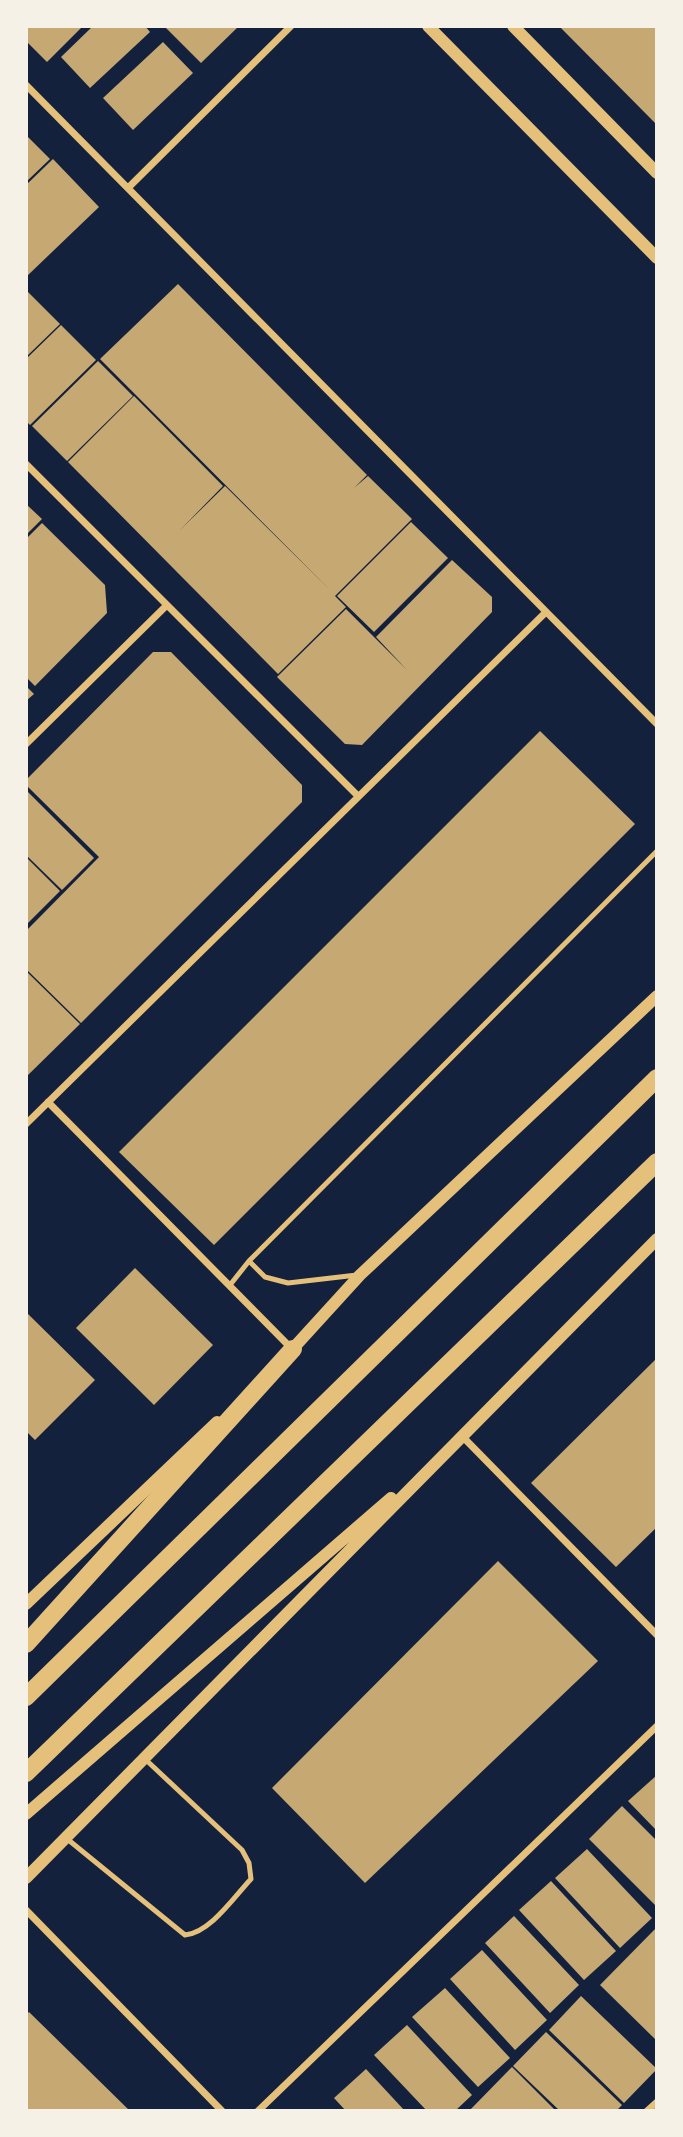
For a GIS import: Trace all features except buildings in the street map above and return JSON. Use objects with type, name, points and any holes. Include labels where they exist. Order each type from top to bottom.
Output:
[{"type":"main road","points":[[26,1697],[657,1078]]},
{"type":"main road","points":[[26,1773],[657,1162]]},
{"type":"main road","points":[[26,1644],[293,1349]]},
{"type":"street","points":[[128,188],[291,26]]},
{"type":"street","points":[[428,26],[657,258]]},
{"type":"street","points":[[513,26],[657,173]]},
{"type":"street","points":[[26,85],[657,724]]},
{"type":"street","points":[[26,464],[358,796]]},
{"type":"street","points":[[26,744],[167,605]]},
{"type":"street","points":[[26,1124],[546,612]]},
{"type":"street","points":[[26,1604],[293,1349],[360,1275],[657,996]]},
{"type":"street","points":[[48,1102],[293,1349]]},
{"type":"street","points":[[26,1878],[657,1239]]},
{"type":"street","points":[[462,1436],[657,1635]]},
{"type":"street","points":[[26,1814],[462,1436]]},
{"type":"street","points":[[258,2111],[657,1726]]},
{"type":"street","points":[[26,1910],[222,2111]]},
{"type":"street","points":[[648,2111],[657,2102]]},
{"type":"lane","points":[[230,1285],[249,1261],[657,851]]},
{"type":"lane","points":[[249,1261],[265,1277],[288,1283],[360,1275]]},
{"type":"lane","points":[[66,1838],[185,1935],[196,1934],[211,1921],[251,1879],[249,1863],[242,1850],[144,1758]]}]
